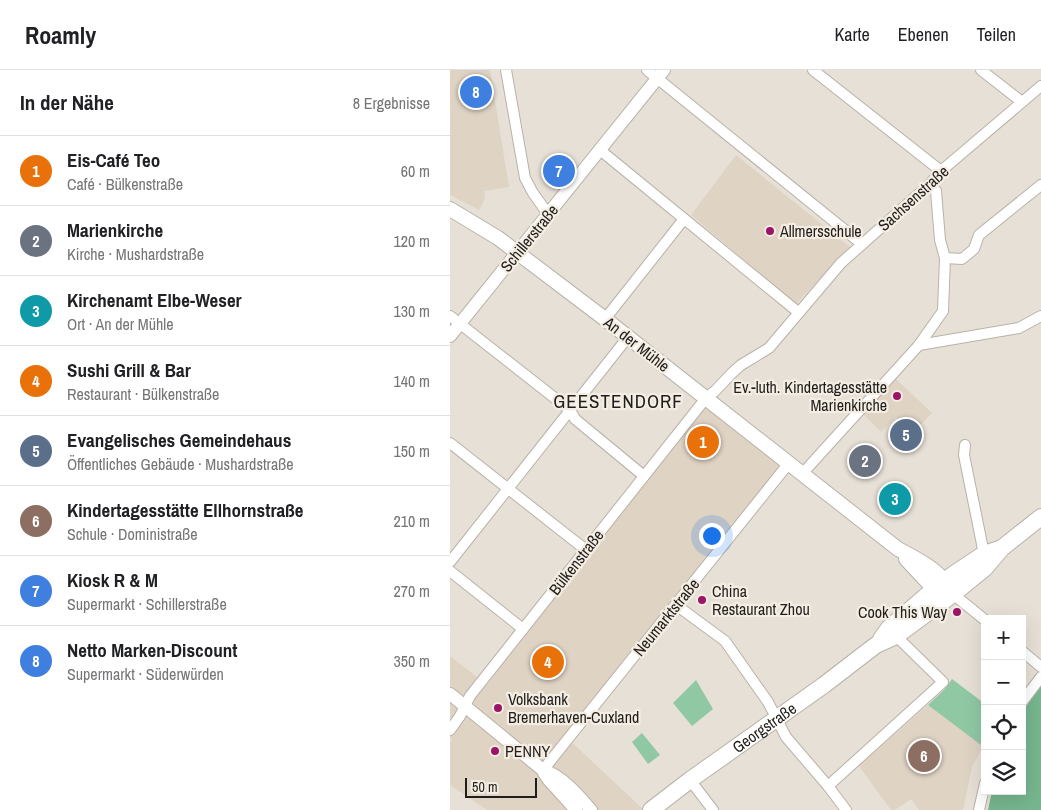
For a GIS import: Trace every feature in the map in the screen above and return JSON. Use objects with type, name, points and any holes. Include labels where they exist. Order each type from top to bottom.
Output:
[{"type":"main road","name":"An der Mühle","points":[[450,209],[498,238],[517,252],[898,549],[935,571],[944,588]]},
{"type":"main road","name":"An der Mühle","points":[[450,216],[517,252]]},
{"type":"main road","name":"Georgstraße","points":[[876,645],[896,636],[944,588],[985,568],[1002,548],[1041,516]]},
{"type":"main road","name":"Georgstraße","points":[[651,810],[824,685],[876,645],[890,628],[944,588],[984,554],[1002,548]]},
{"type":"street","points":[[506,70],[525,178],[548,214]]},
{"type":"street","points":[[647,70],[661,74],[862,244]]},
{"type":"street","points":[[813,70],[941,171]]},
{"type":"street","points":[[981,70],[1022,102]]},
{"type":"street","name":"Schillerstraße","points":[[450,336],[455,320],[517,252],[661,74]]},
{"type":"street","name":"Sachsenstraße","points":[[706,398],[715,392],[741,365],[768,348],[841,263],[930,184],[941,171],[1041,86]]},
{"type":"street","points":[[600,150],[798,312]]},
{"type":"street","points":[[802,474],[919,345],[943,310],[945,258],[940,240],[936,191],[930,184]]},
{"type":"street","points":[[945,258],[962,259],[974,249],[979,235],[1041,185]]},
{"type":"street","points":[[605,319],[684,219]]},
{"type":"street","points":[[919,345],[1019,328],[1041,316]]},
{"type":"street","points":[[455,320],[570,410],[575,419],[644,476]]},
{"type":"street","points":[[450,562],[628,337]]},
{"type":"street","name":"Bülkenstraße","points":[[450,730],[460,716],[470,696],[706,398]]},
{"type":"street","points":[[450,443],[586,550]]},
{"type":"street","points":[[966,445],[964,455],[984,554]]},
{"type":"street","name":"Neumarktstraße","points":[[543,770],[789,463]]},
{"type":"street","points":[[450,571],[523,629]]},
{"type":"street","points":[[944,588],[981,617]]},
{"type":"street","points":[[676,604],[725,641],[768,702],[786,737],[846,810]]},
{"type":"street","points":[[828,786],[943,682],[896,636]]},
{"type":"street","points":[[1026,654],[1041,666]]},
{"type":"street","points":[[1026,697],[1041,677]]},
{"type":"street","points":[[450,694],[543,770],[552,773],[566,784],[591,810]]},
{"type":"street","points":[[543,770],[548,779],[576,810]]},
{"type":"street","points":[[690,780],[713,810]]},
{"type":"street","points":[[979,810],[982,795]]},
{"type":"shaded area","points":[[450,70],[490,70],[509,187],[484,191],[485,198],[479,210],[450,195]]},
{"type":"shaded area","name":"Allmersschule","points":[[736,155],[850,247],[796,304],[691,215]]},
{"type":"shaded area","name":"Ev.-luth. Kindertagesstätte Marienkirche","points":[[896,379],[932,413],[913,433],[896,417],[881,432],[863,414]]},
{"type":"shaded area","points":[[708,402],[786,463],[566,737],[644,810],[487,810],[450,785],[450,742],[452,740],[450,738],[450,656],[487,685]]},
{"type":"shaded area","points":[[928,705],[981,745],[981,750],[972,767],[963,810],[919,810],[911,799],[895,810],[891,810],[859,766]]},
{"type":"green space","points":[[952,679],[981,701],[981,745],[928,705],[944,690]]},
{"type":"green space","points":[[696,680],[713,709],[692,726],[673,703]]},
{"type":"green space","points":[[1041,686],[1041,810],[988,810],[991,795],[1026,795],[1026,707]]},
{"type":"green space","points":[[642,733],[660,755],[648,764],[632,742]]},
{"type":"place","name":"Netto Marken-Discount","points":[[476,92]]},
{"type":"place","name":"Kiosk R & M","points":[[559,171]]},
{"type":"place","name":"Allmersschule","points":[[770,231]]},
{"type":"place","name":"Ev.-luth. Kindertagesstätte Marienkirche","points":[[897,396]]},
{"type":"place","name":"Evangelisches Gemeindehaus","points":[[906,435]]},
{"type":"place","name":"Eis-Café Teo","points":[[703,442]]},
{"type":"place","name":"Marienkirche","points":[[865,461]]},
{"type":"place","name":"Kirchenamt Elbe-Weser","points":[[895,499]]},
{"type":"place","name":"China Restaurant Zhou","points":[[702,600]]},
{"type":"place","name":"Cook This Way","points":[[957,612]]},
{"type":"place","name":"Sushi Grill & Bar","points":[[548,662]]},
{"type":"place","name":"Volksbank Bremerhaven-Cuxland","points":[[498,708]]},
{"type":"place","name":"PENNY","points":[[495,751]]},
{"type":"place","name":"Kindertagesstätte Ellhornstraße","points":[[924,756]]},
{"type":"district","name":"GEESTENDORF","points":[[618,401]]}]
